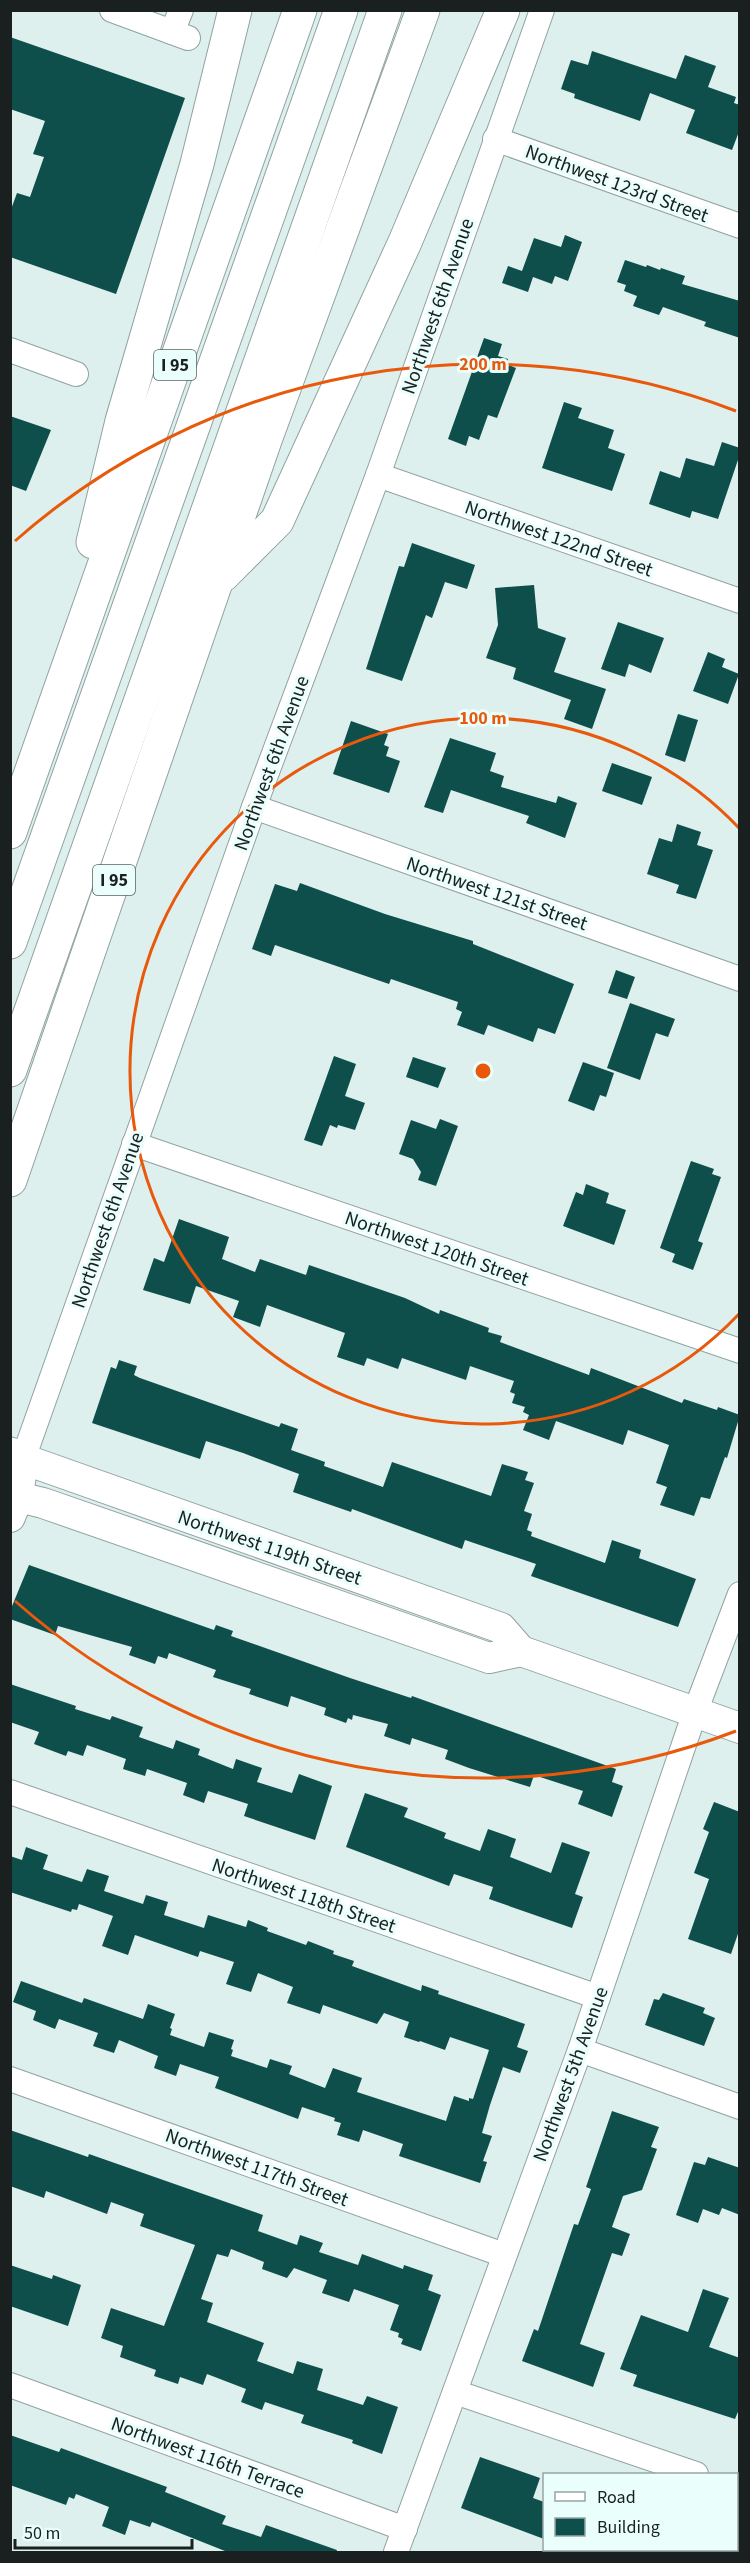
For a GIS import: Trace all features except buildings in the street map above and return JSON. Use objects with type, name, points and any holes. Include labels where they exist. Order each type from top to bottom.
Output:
[{"type":"highway","points":[[50,720],[122,421],[197,164],[235,10]]},
{"type":"highway","name":"I 95","points":[[10,832],[300,10]]},
{"type":"highway","points":[[10,942],[341,10]]},
{"type":"highway","points":[[10,1070],[385,10]]},
{"type":"highway","name":"I 95","points":[[10,1180],[265,440],[423,10]]},
{"type":"highway","points":[[218,580],[277,521],[405,242],[503,10]]},
{"type":"main road","name":"Northwest 6th Avenue","points":[[13,1503],[17,1456]]},
{"type":"main road","name":"Northwest 119th Street","points":[[17,1456],[501,1628],[521,1651],[740,1728]]},
{"type":"main road","name":"Northwest 119th Street","points":[[13,1503],[43,1503],[489,1658],[521,1651]]},
{"type":"street","points":[[112,10],[180,27]]},
{"type":"street","name":"Northwest 6th Avenue","points":[[17,1456],[134,1144],[254,807],[378,476],[542,10]]},
{"type":"street","name":"Northwest 123rd Street","points":[[495,139],[740,226]]},
{"type":"street","points":[[10,350],[76,374]]},
{"type":"street","name":"Northwest 122nd Street","points":[[378,476],[740,601]]},
{"type":"street","name":"Northwest 121st Street","points":[[254,807],[740,978]]},
{"type":"street","name":"Northwest 120th Street","points":[[134,1144],[740,1351]]},
{"type":"street","name":"Northwest 5th Avenue","points":[[396,2553],[580,2050],[695,1712],[740,1594]]},
{"type":"street","name":"Northwest 118th Street","points":[[10,1792],[598,1997]]},
{"type":"street","points":[[580,2050],[740,2107]]},
{"type":"street","name":"Northwest 117th Street","points":[[10,2079],[504,2255]]},
{"type":"street","name":"Northwest 116th Terrace","points":[[10,2385],[405,2529]]},
{"type":"street","points":[[455,2392],[690,2473]]}]
